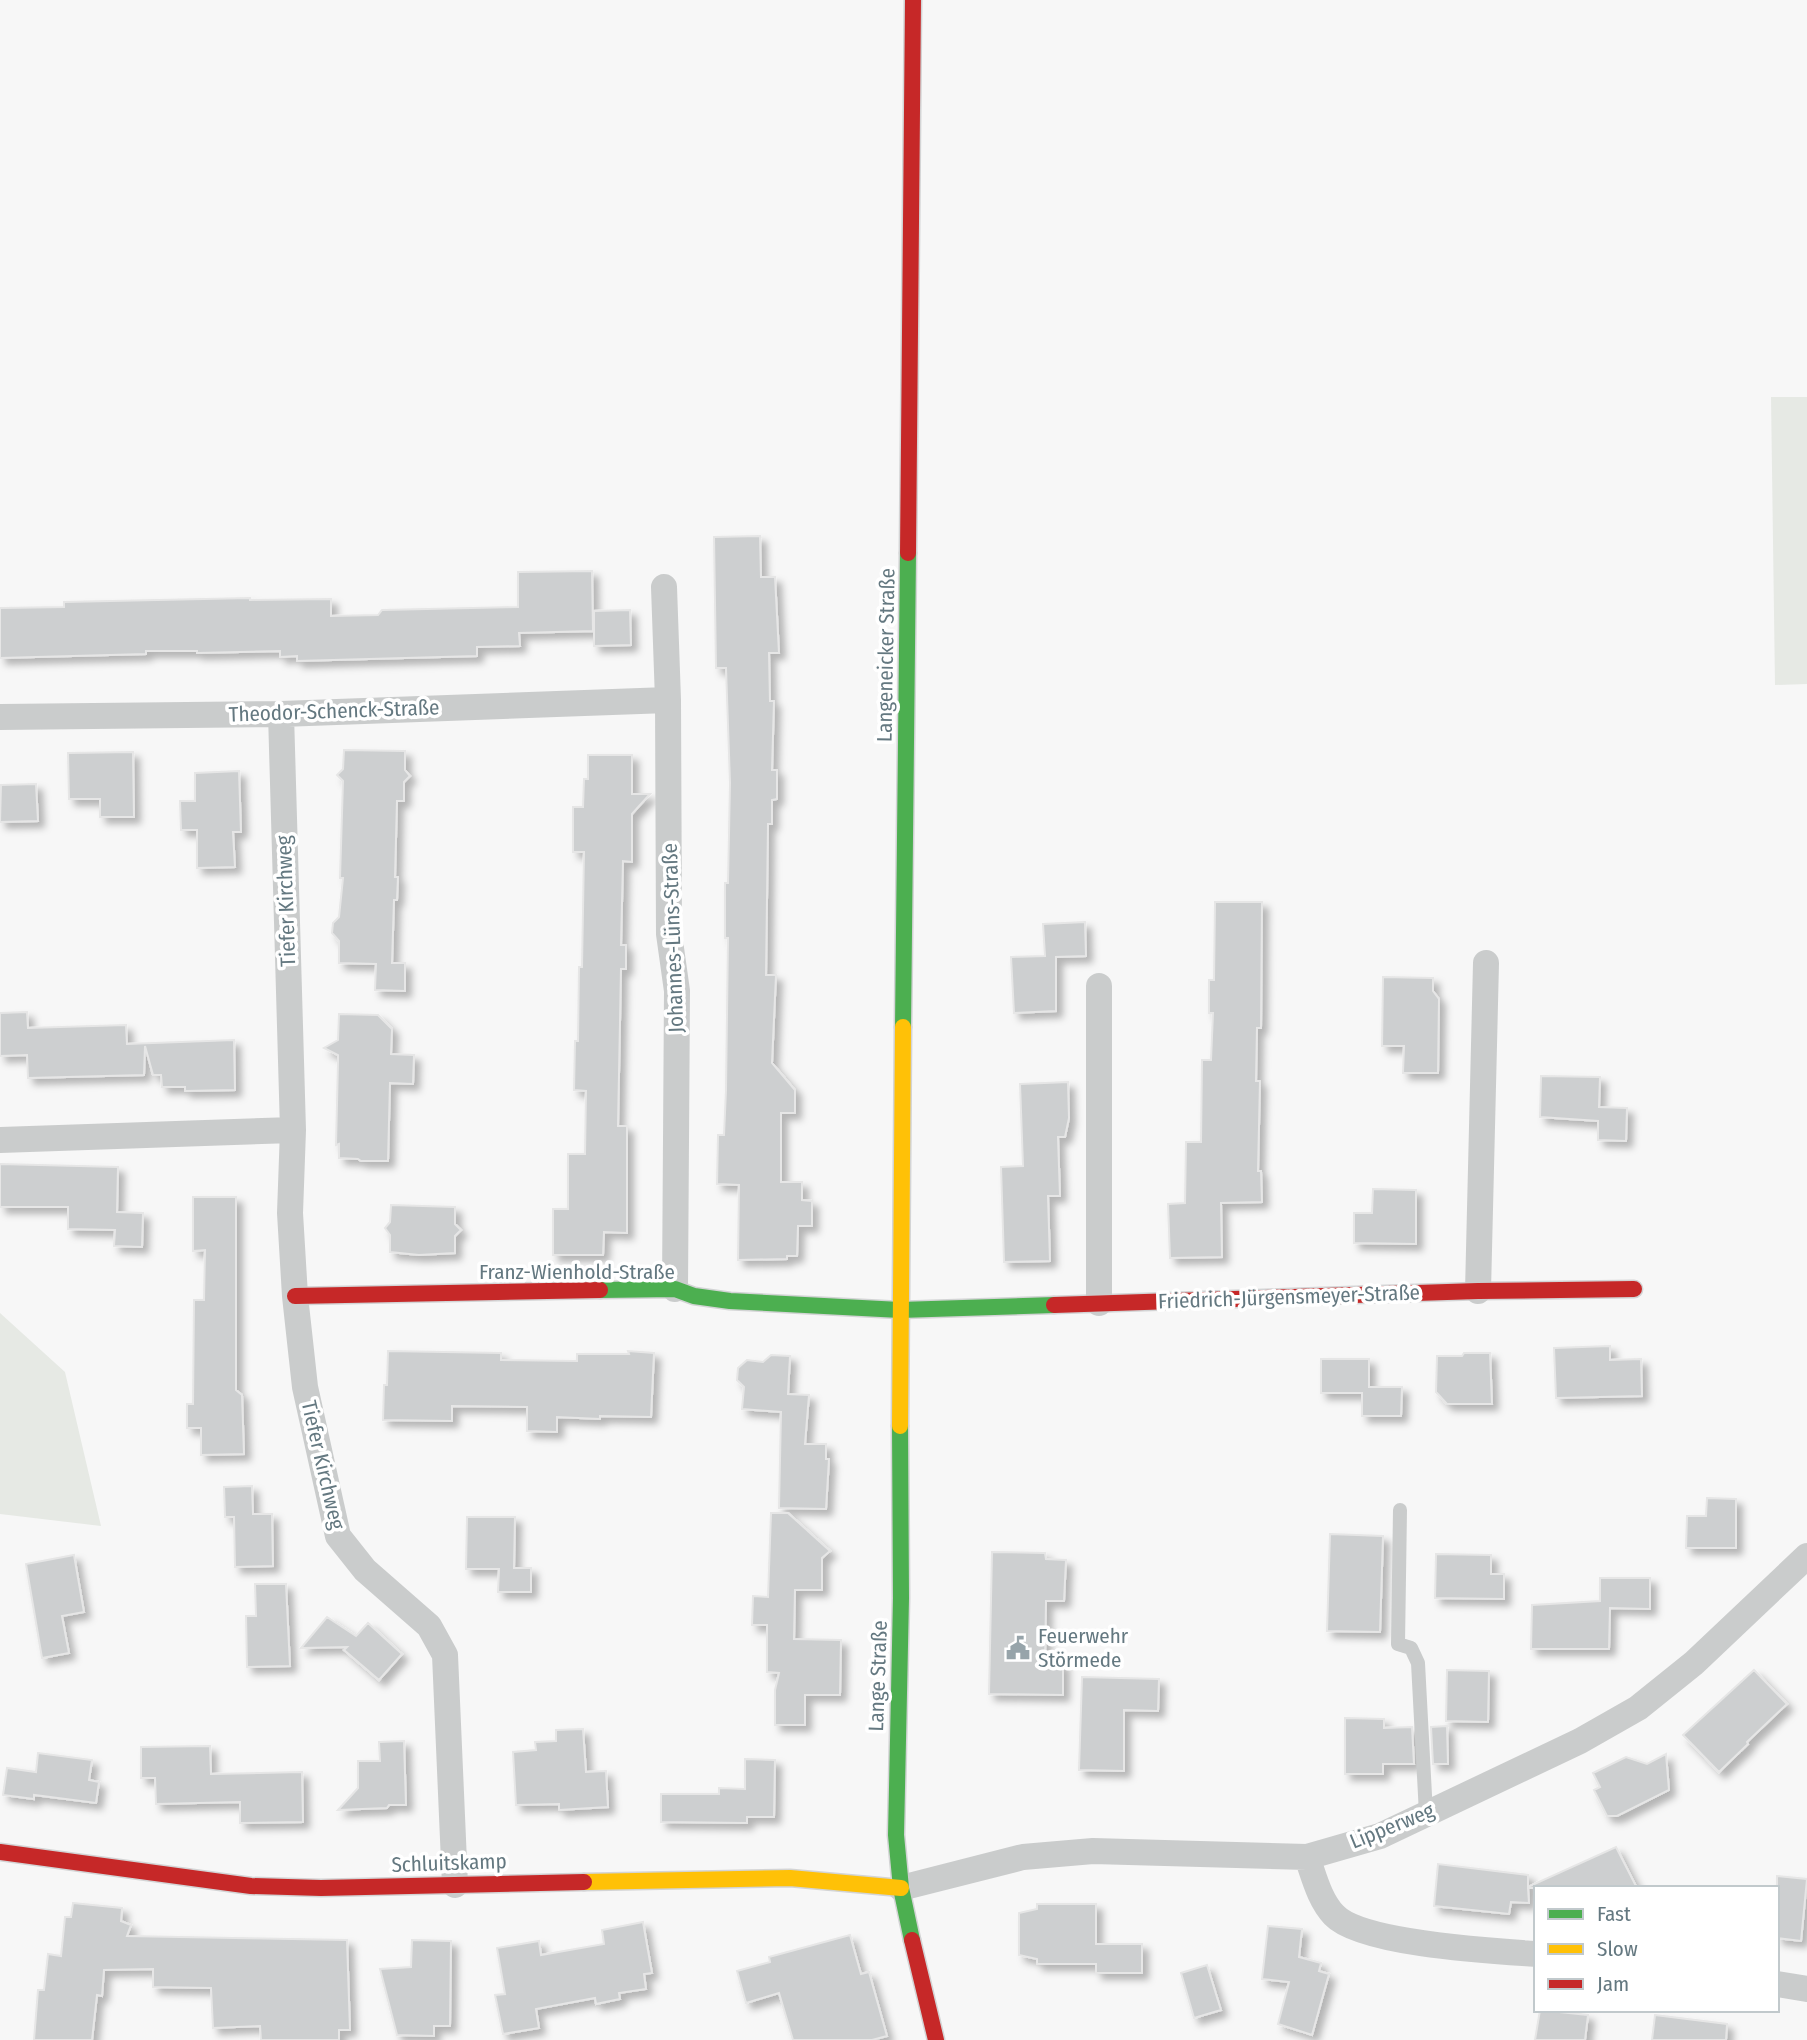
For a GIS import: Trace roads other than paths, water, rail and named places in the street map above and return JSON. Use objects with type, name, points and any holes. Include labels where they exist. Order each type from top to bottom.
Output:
[{"type":"main road","name":"Langeneicker Straße","points":[[900,1310],[913,0]]},
{"type":"main road","name":"Franz-Wienhold-Straße","points":[[295,1296],[675,1289],[694,1296],[730,1301],[900,1310]]},
{"type":"main road","name":"Friedrich-Jürgensmeyer-Straße","points":[[900,1310],[1478,1291],[1634,1289]]},
{"type":"main road","name":"Lange Straße","points":[[900,1310],[901,1598],[896,1835],[901,1888],[936,2040]]},
{"type":"main road","name":"Schluitskamp","points":[[0,1852],[148,1874],[251,1885],[321,1888],[790,1878],[901,1888]]},
{"type":"street","name":"Johannes-Lüns-Straße","points":[[664,587],[668,700],[669,934],[677,991],[675,1289]]},
{"type":"street","name":"Theodor-Schenck-Straße","points":[[0,718],[281,714],[668,700]]},
{"type":"street","name":"Tiefer Kirchweg","points":[[281,714],[293,1130],[290,1213],[295,1296],[305,1387],[338,1536],[365,1570],[429,1626],[446,1655],[455,1885]]},
{"type":"street","points":[[1478,1291],[1486,962]]},
{"type":"street","points":[[1098,986],[1099,1303]]},
{"type":"street","points":[[0,1140],[293,1130]]},
{"type":"street","name":"Lipperweg","points":[[901,1888],[1023,1857],[1093,1851],[1307,1857],[1380,1836],[1580,1741],[1638,1708],[1694,1663],[1807,1556]]},
{"type":"street","points":[[1307,1857],[1320,1893],[1333,1914],[1349,1927],[1425,1944],[1534,1954]]},
{"type":"street","points":[[1779,1984],[1807,1989]]},
{"type":"lane","points":[[1400,1510],[1398,1644],[1410,1648],[1418,1663],[1426,1814]]},
{"type":"place","name":"Feuerwehr Störmede","points":[[1018,1648]]}]
